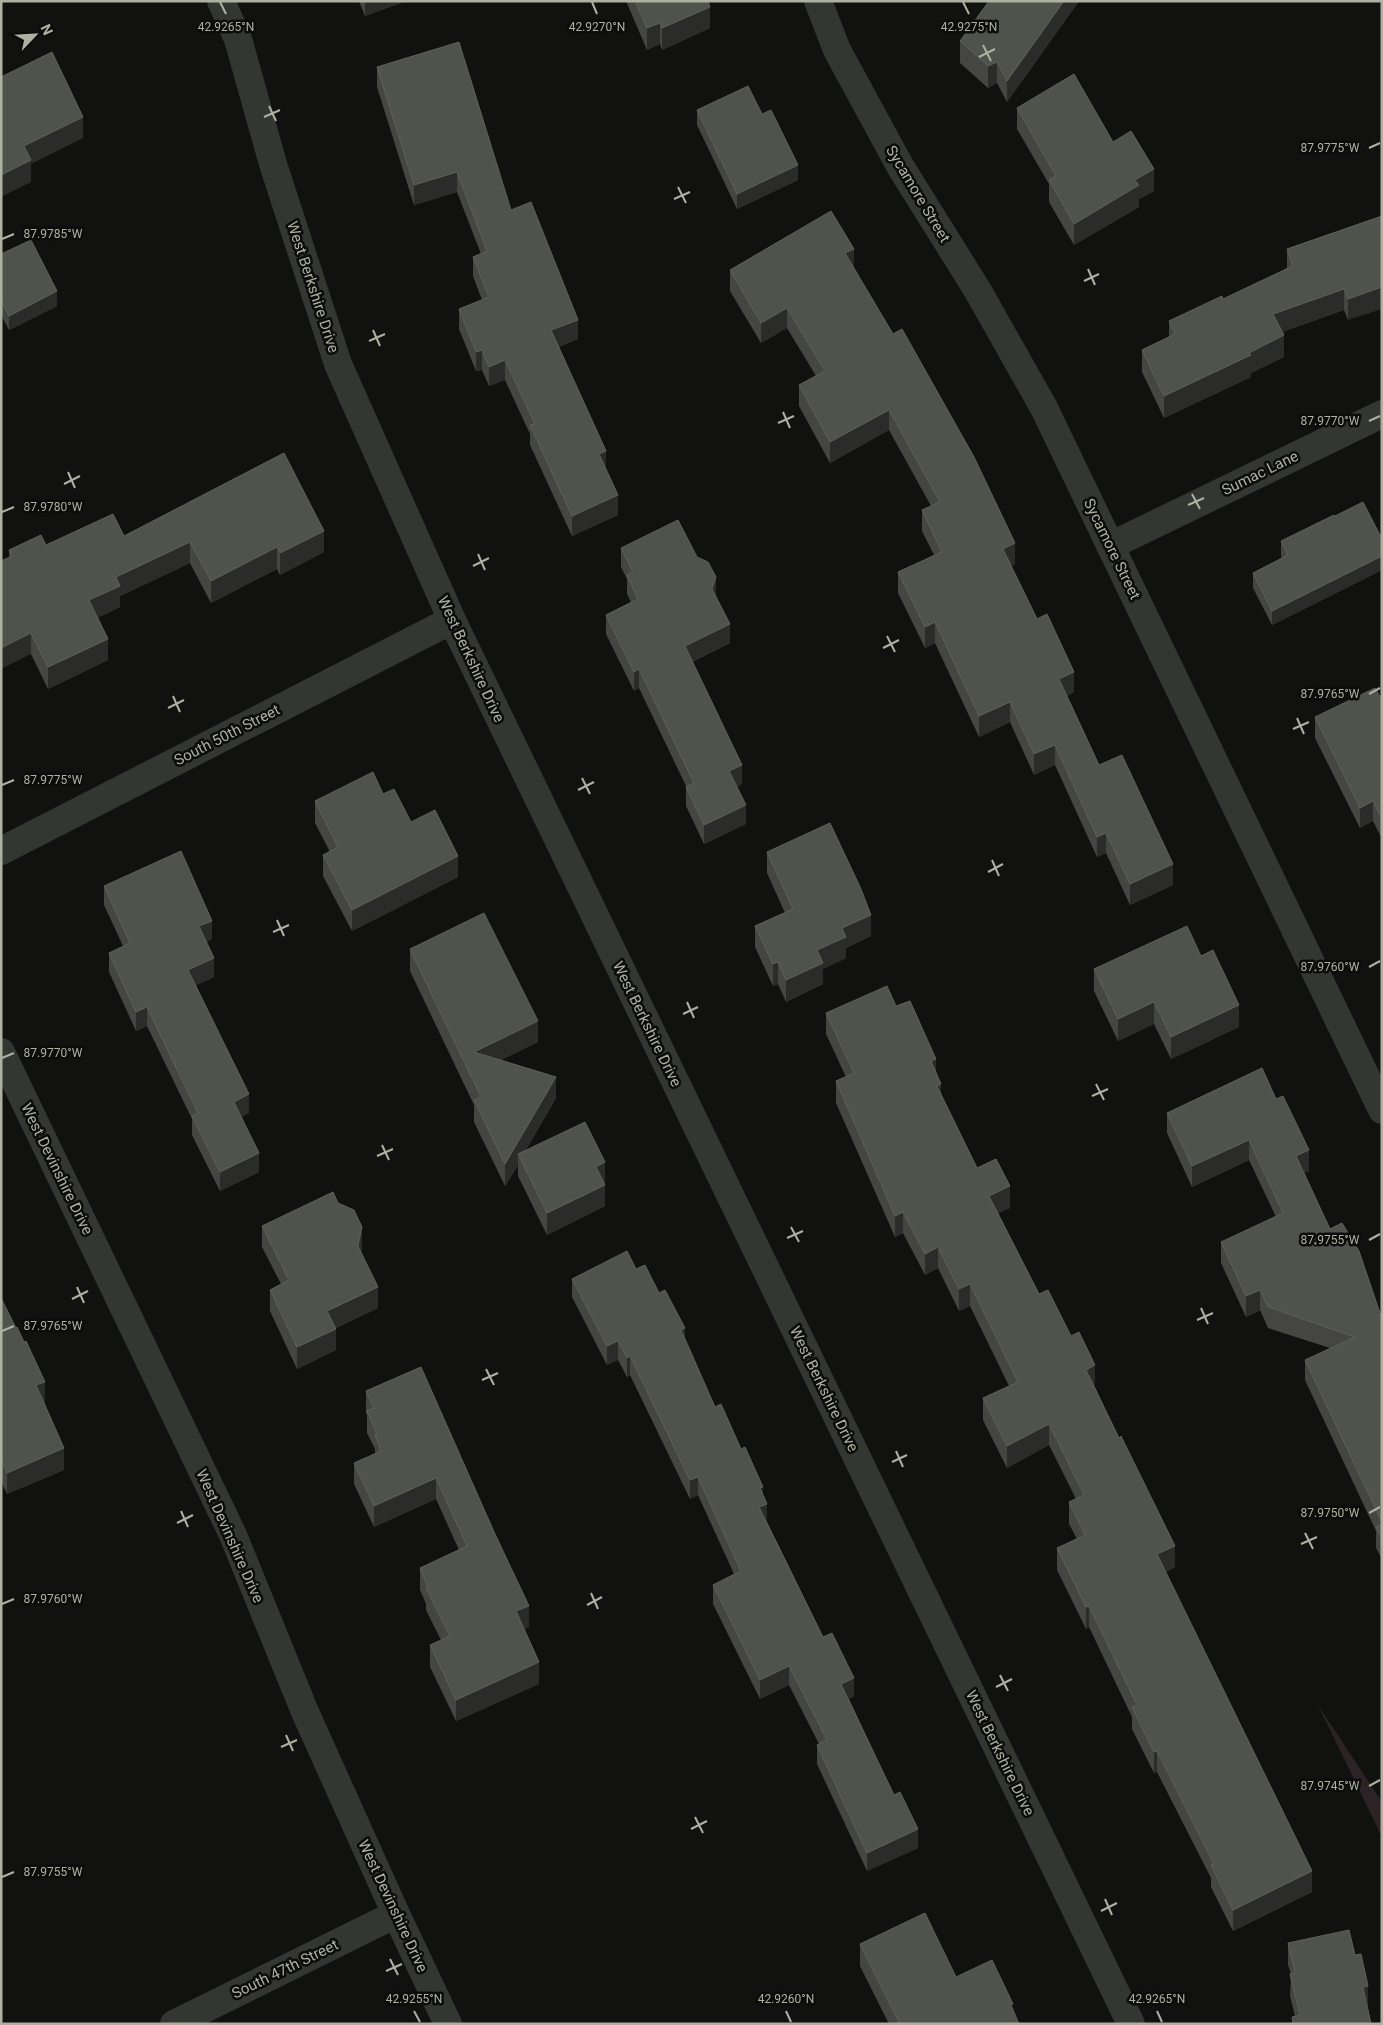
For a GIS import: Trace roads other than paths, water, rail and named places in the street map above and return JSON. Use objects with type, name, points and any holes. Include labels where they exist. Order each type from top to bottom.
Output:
[{"type":"street","name":"West Berkshire Drive","points":[[221,1],[238,40],[273,164],[338,364],[452,620],[1130,2024]]},
{"type":"street","name":"Sycamore Street","points":[[818,1],[837,50],[900,166],[978,291],[1044,408],[1382,1110]]},
{"type":"street","name":"Sumac Lane","points":[[1110,546],[1382,414]]},
{"type":"street","name":"South 50th Street","points":[[1,850],[452,620]]},
{"type":"street","name":"West Devinshire Drive","points":[[1,1052],[233,1536],[305,1712],[448,2024]]},
{"type":"street","name":"South 47th Street","points":[[174,2024],[396,1914]]}]
